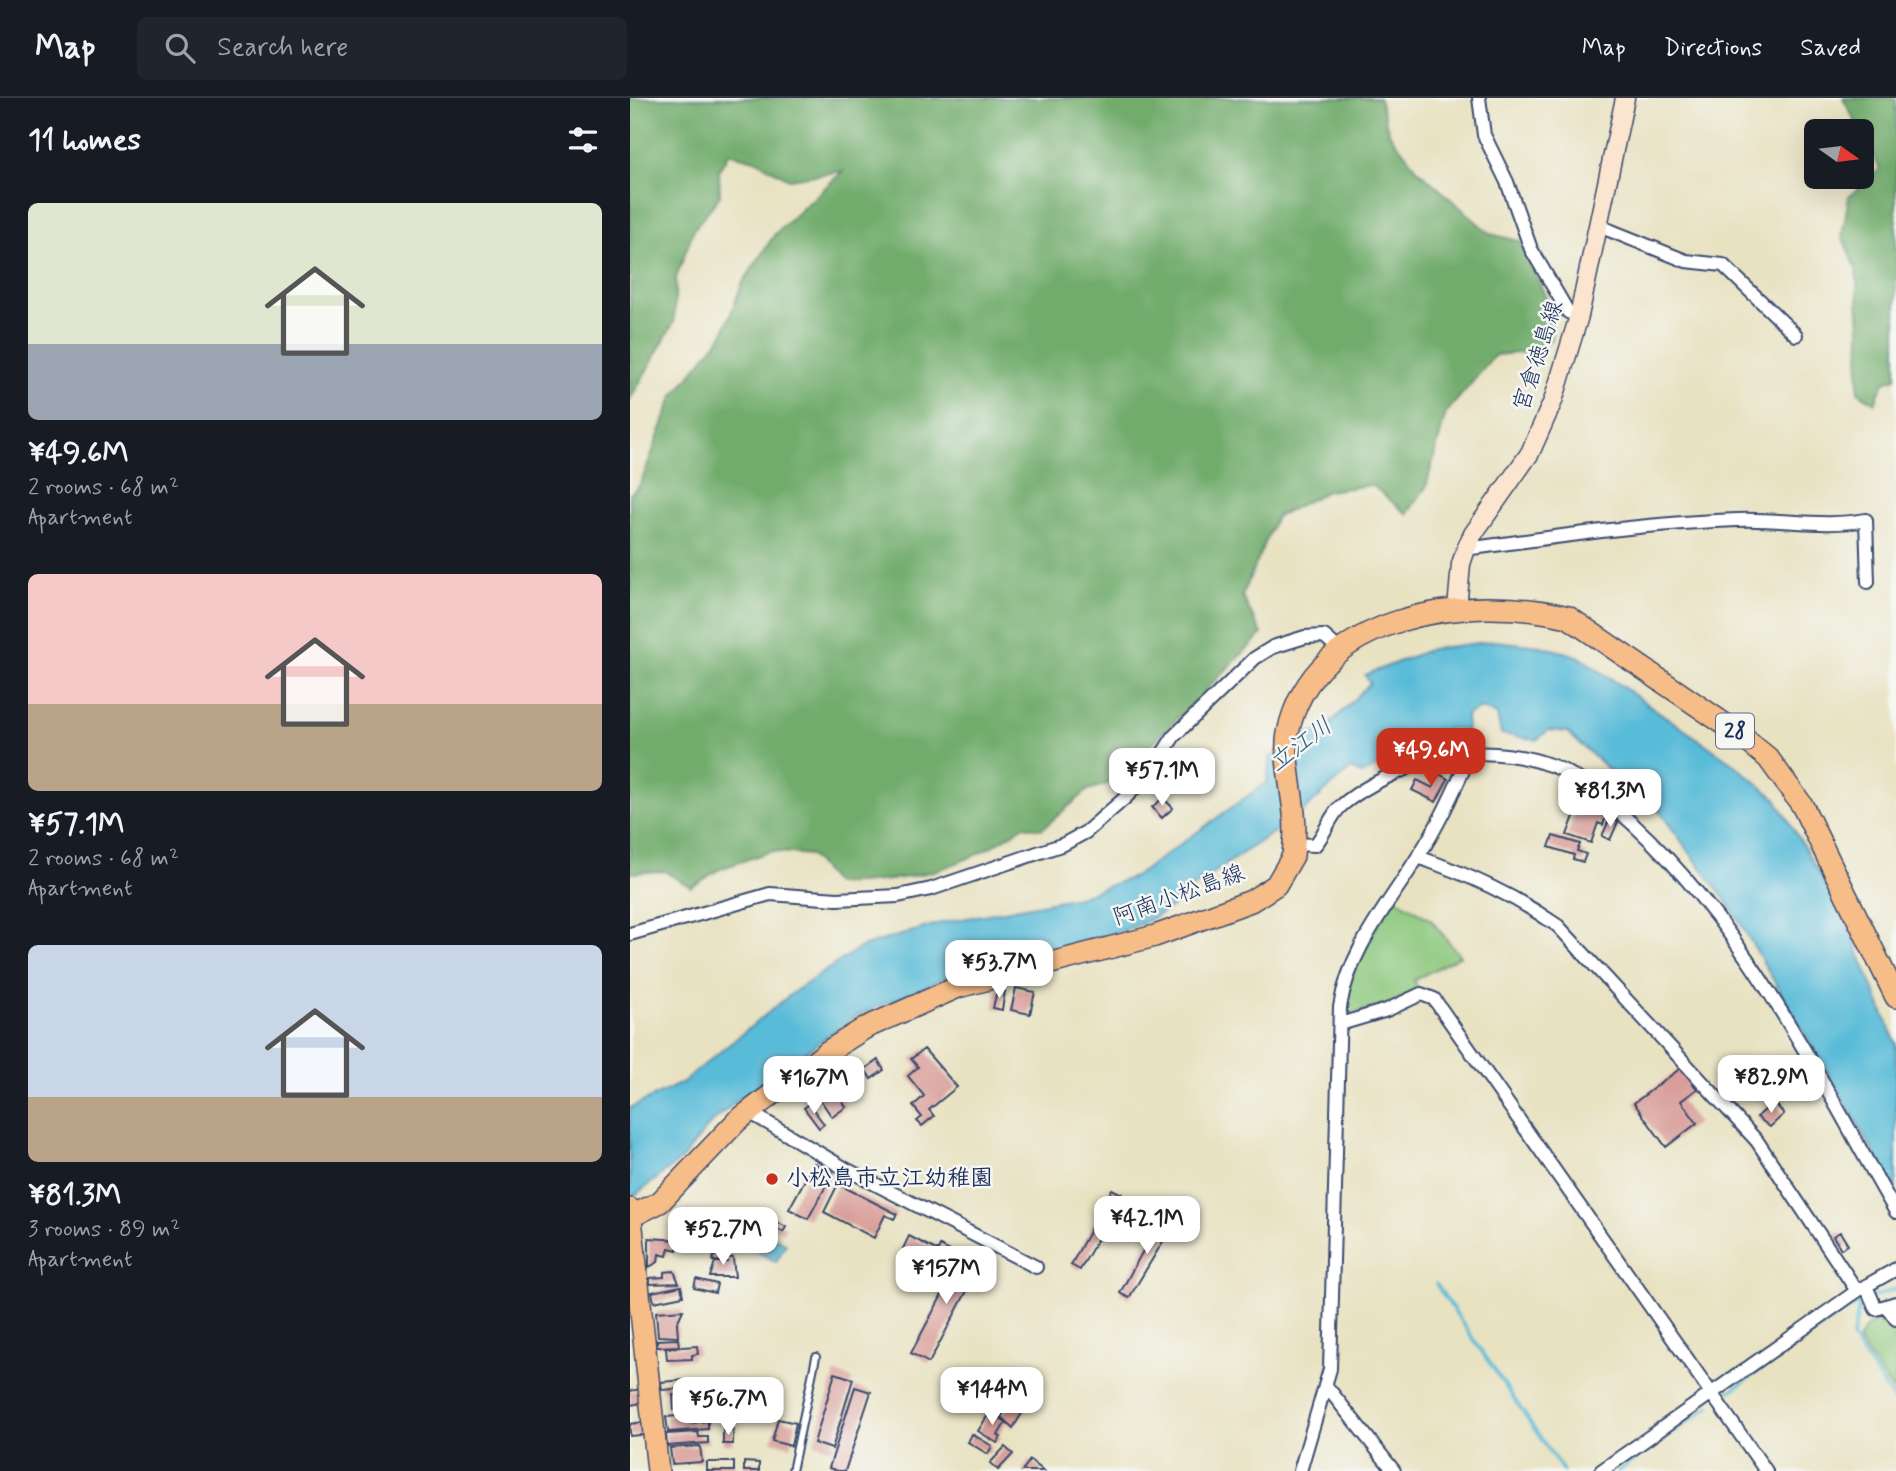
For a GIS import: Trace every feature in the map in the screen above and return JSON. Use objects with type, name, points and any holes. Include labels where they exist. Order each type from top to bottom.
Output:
[{"type":"main road","name":"宮倉徳島線","points":[[1457,610],[1461,564],[1466,549],[1473,534],[1516,477],[1540,432],[1579,316],[1625,98]]},
{"type":"main road","name":"阿南小松島線","points":[[630,1217],[660,1202],[737,1121],[751,1113],[827,1052],[866,1028],[913,1005],[994,976],[1155,936],[1251,901],[1276,886],[1293,856],[1295,836],[1287,735],[1307,685],[1341,651],[1394,622],[1423,613],[1536,609],[1568,617],[1725,724],[1768,758],[1802,805],[1896,997]]},
{"type":"main road","points":[[630,1209],[658,1471]]},
{"type":"street","points":[[1479,98],[1484,135],[1507,182],[1531,249],[1569,312],[1579,316]]},
{"type":"street","points":[[1599,226],[1686,261],[1723,265],[1796,335]]},
{"type":"street","points":[[1466,549],[1653,524],[1741,519],[1822,524],[1866,520],[1868,582]]},
{"type":"street","points":[[630,933],[770,894],[837,899],[920,891],[1064,844],[1086,832],[1125,798],[1150,773],[1174,736],[1255,658],[1273,647],[1305,637],[1324,636],[1341,651]]},
{"type":"street","points":[[1295,836],[1315,845],[1326,833],[1339,808],[1361,790],[1392,774],[1444,756],[1471,753],[1521,758],[1552,765],[1602,797],[1661,853],[1712,912],[1750,964],[1811,1061],[1896,1212]]},
{"type":"street","points":[[1300,1471],[1327,1387],[1332,1339],[1343,986],[1353,962],[1392,894],[1418,857],[1471,753]]},
{"type":"street","points":[[1418,857],[1498,889],[1558,926],[1757,1142],[1875,1297],[1896,1319]]},
{"type":"street","points":[[1340,1024],[1387,1010],[1421,994],[1434,999],[1766,1471]]},
{"type":"street","points":[[751,1113],[844,1168],[1036,1267]]},
{"type":"street","points":[[1601,1471],[1710,1393],[1875,1297],[1896,1269]]},
{"type":"street","points":[[1327,1387],[1394,1471]]},
{"type":"lane","points":[[792,1471],[816,1357]]},
{"type":"green space","points":[[630,98],[1379,98],[1389,133],[1418,170],[1490,234],[1520,241],[1548,302],[1552,340],[1529,352],[1495,355],[1446,413],[1426,487],[1407,514],[1372,485],[1327,491],[1276,517],[1242,596],[1262,634],[1113,782],[1088,790],[1042,829],[1023,826],[979,853],[934,871],[862,883],[835,884],[810,855],[771,851],[720,869],[691,887],[664,871],[630,873],[630,494],[640,485],[673,397],[723,334],[742,284],[775,234],[843,171],[789,179],[755,160],[729,153],[719,170],[720,196],[694,229],[676,278],[674,322],[630,400]]},
{"type":"green space","points":[[1843,98],[1896,98],[1896,378],[1884,382],[1875,403],[1858,392],[1860,329],[1856,269],[1842,236],[1849,196],[1857,189],[1874,189],[1874,174],[1880,169],[1874,157],[1874,119],[1854,119]]},
{"type":"green space","points":[[1395,898],[1431,920],[1460,956],[1414,980],[1418,990],[1387,1005],[1344,1015],[1355,969]]},
{"type":"green space","points":[[1886,1313],[1896,1327],[1896,1395],[1858,1341],[1864,1329]]},
{"type":"water","name":"立江川","points":[[1494,641],[1541,646],[1578,656],[1734,764],[1776,799],[1844,916],[1896,1044],[1896,1190],[1732,909],[1647,795],[1621,781],[1567,732],[1548,730],[1537,740],[1501,734],[1497,715],[1481,708],[1466,715],[1467,730],[1450,728],[1362,774],[1350,769],[1299,815],[1200,882],[1172,907],[1143,923],[1113,934],[953,975],[856,1016],[734,1103],[711,1123],[681,1160],[630,1199],[630,1108],[682,1083],[791,994],[861,947],[941,923],[1078,897],[1136,876],[1267,782],[1270,757],[1298,735],[1322,732],[1370,683],[1365,675],[1431,649]]},
{"type":"water","points":[[745,1221],[786,1244],[776,1262],[735,1239]]},
{"type":"building","points":[[1439,774],[1448,779],[1436,802],[1412,790],[1417,780],[1433,788]]},
{"type":"building","points":[[1163,798],[1173,808],[1162,818],[1152,807]]},
{"type":"building","points":[[1593,805],[1608,810],[1603,825],[1598,823],[1591,843],[1567,835],[1578,806],[1592,810]]},
{"type":"building","points":[[1610,818],[1618,822],[1610,840],[1602,836]]},
{"type":"building","points":[[1553,836],[1580,844],[1577,851],[1586,854],[1583,862],[1573,859],[1574,855],[1549,847]]},
{"type":"building","points":[[1016,988],[1035,992],[1030,1014],[1011,1010]]},
{"type":"building","points":[[997,990],[1005,991],[1002,1010],[993,1008]]},
{"type":"building","points":[[924,1049],[957,1087],[929,1110],[934,1116],[922,1126],[917,1121],[922,1117],[913,1106],[924,1096],[908,1076],[918,1067],[911,1059]]},
{"type":"building","points":[[878,1060],[884,1070],[871,1079],[865,1069]]},
{"type":"building","points":[[847,1063],[855,1080],[844,1088],[833,1074]]},
{"type":"building","points":[[1681,1068],[1697,1089],[1681,1101],[1697,1123],[1666,1147],[1634,1103]]},
{"type":"building","points":[[830,1083],[846,1107],[832,1117],[815,1092]]},
{"type":"building","points":[[1774,1102],[1784,1114],[1770,1127],[1757,1117]]},
{"type":"building","points":[[809,1104],[824,1124],[819,1128],[804,1108]]},
{"type":"building","points":[[814,1163],[833,1173],[808,1219],[789,1209]]},
{"type":"building","points":[[838,1184],[897,1214],[894,1219],[885,1215],[874,1238],[824,1212]]},
{"type":"building","points":[[1112,1189],[1122,1194],[1120,1200],[1080,1270],[1071,1265]]},
{"type":"building","points":[[759,1212],[786,1227],[783,1232],[756,1218]]},
{"type":"building","points":[[1162,1216],[1173,1222],[1171,1228],[1129,1298],[1120,1293]]},
{"type":"building","points":[[1840,1232],[1848,1245],[1841,1249],[1833,1236]]},
{"type":"building","points":[[909,1236],[938,1251],[940,1246],[950,1251],[937,1277],[899,1257]]},
{"type":"building","points":[[649,1238],[679,1240],[677,1250],[669,1248],[667,1256],[659,1254],[658,1262],[649,1267]]},
{"type":"building","points":[[952,1254],[979,1268],[929,1363],[911,1353],[949,1282],[940,1277]]},
{"type":"building","points":[[714,1255],[733,1258],[735,1277],[710,1277],[715,1262],[728,1262],[713,1261]]},
{"type":"building","points":[[674,1271],[679,1283],[650,1284],[650,1278],[664,1277],[664,1272]]},
{"type":"building","points":[[696,1279],[717,1284],[715,1293],[694,1288]]},
{"type":"building","points":[[681,1286],[683,1296],[654,1302],[652,1292]]},
{"type":"building","points":[[683,1310],[677,1323],[678,1337],[658,1336],[656,1312]]},
{"type":"building","points":[[678,1339],[679,1346],[657,1347],[657,1340]]},
{"type":"building","points":[[697,1346],[698,1354],[692,1355],[692,1359],[667,1360],[666,1348]]},
{"type":"building","points":[[835,1373],[853,1379],[832,1449],[814,1443]]},
{"type":"building","points":[[685,1380],[686,1388],[662,1390],[661,1382]]},
{"type":"building","points":[[693,1384],[702,1384],[704,1408],[674,1410],[673,1395],[690,1393]]},
{"type":"building","points":[[855,1387],[871,1392],[845,1471],[838,1471],[829,1468]]},
{"type":"building","points":[[646,1388],[648,1402],[630,1405],[630,1391]]},
{"type":"building","points":[[1011,1402],[1024,1410],[1013,1428],[1001,1417]]},
{"type":"building","points":[[990,1412],[1006,1422],[998,1435],[1001,1437],[997,1443],[978,1431]]},
{"type":"building","points":[[691,1415],[691,1423],[708,1421],[708,1429],[668,1432],[666,1417]]},
{"type":"building","points":[[778,1419],[796,1423],[791,1446],[772,1441]]},
{"type":"building","points":[[650,1421],[651,1434],[630,1436],[630,1424]]},
{"type":"building","points":[[723,1430],[733,1430],[733,1444],[723,1444]]},
{"type":"building","points":[[698,1432],[699,1437],[708,1437],[708,1443],[667,1446],[666,1434]]},
{"type":"building","points":[[972,1434],[992,1446],[988,1454],[968,1442]]},
{"type":"building","points":[[700,1446],[702,1462],[672,1464],[670,1448]]},
{"type":"building","points":[[1005,1447],[1013,1454],[998,1470],[990,1463]]},
{"type":"building","points":[[1030,1460],[1044,1471],[1022,1471]]},
{"type":"building","points":[[707,1462],[734,1462],[734,1471],[707,1471]]},
{"type":"building","points":[[744,1462],[759,1463],[759,1471],[744,1471]]},
{"type":"waterway","points":[[1436,1284],[1563,1471]]},
{"type":"waterway","points":[[1723,1396],[1840,1314],[1860,1302],[1896,1289]]},
{"type":"waterway","points":[[1860,1304],[1852,1338],[1896,1403]]},
{"type":"waterway","points":[[1618,1471],[1710,1406]]},
{"type":"place","name":"小松島市立江幼稚園","points":[[772,1179]]}]
